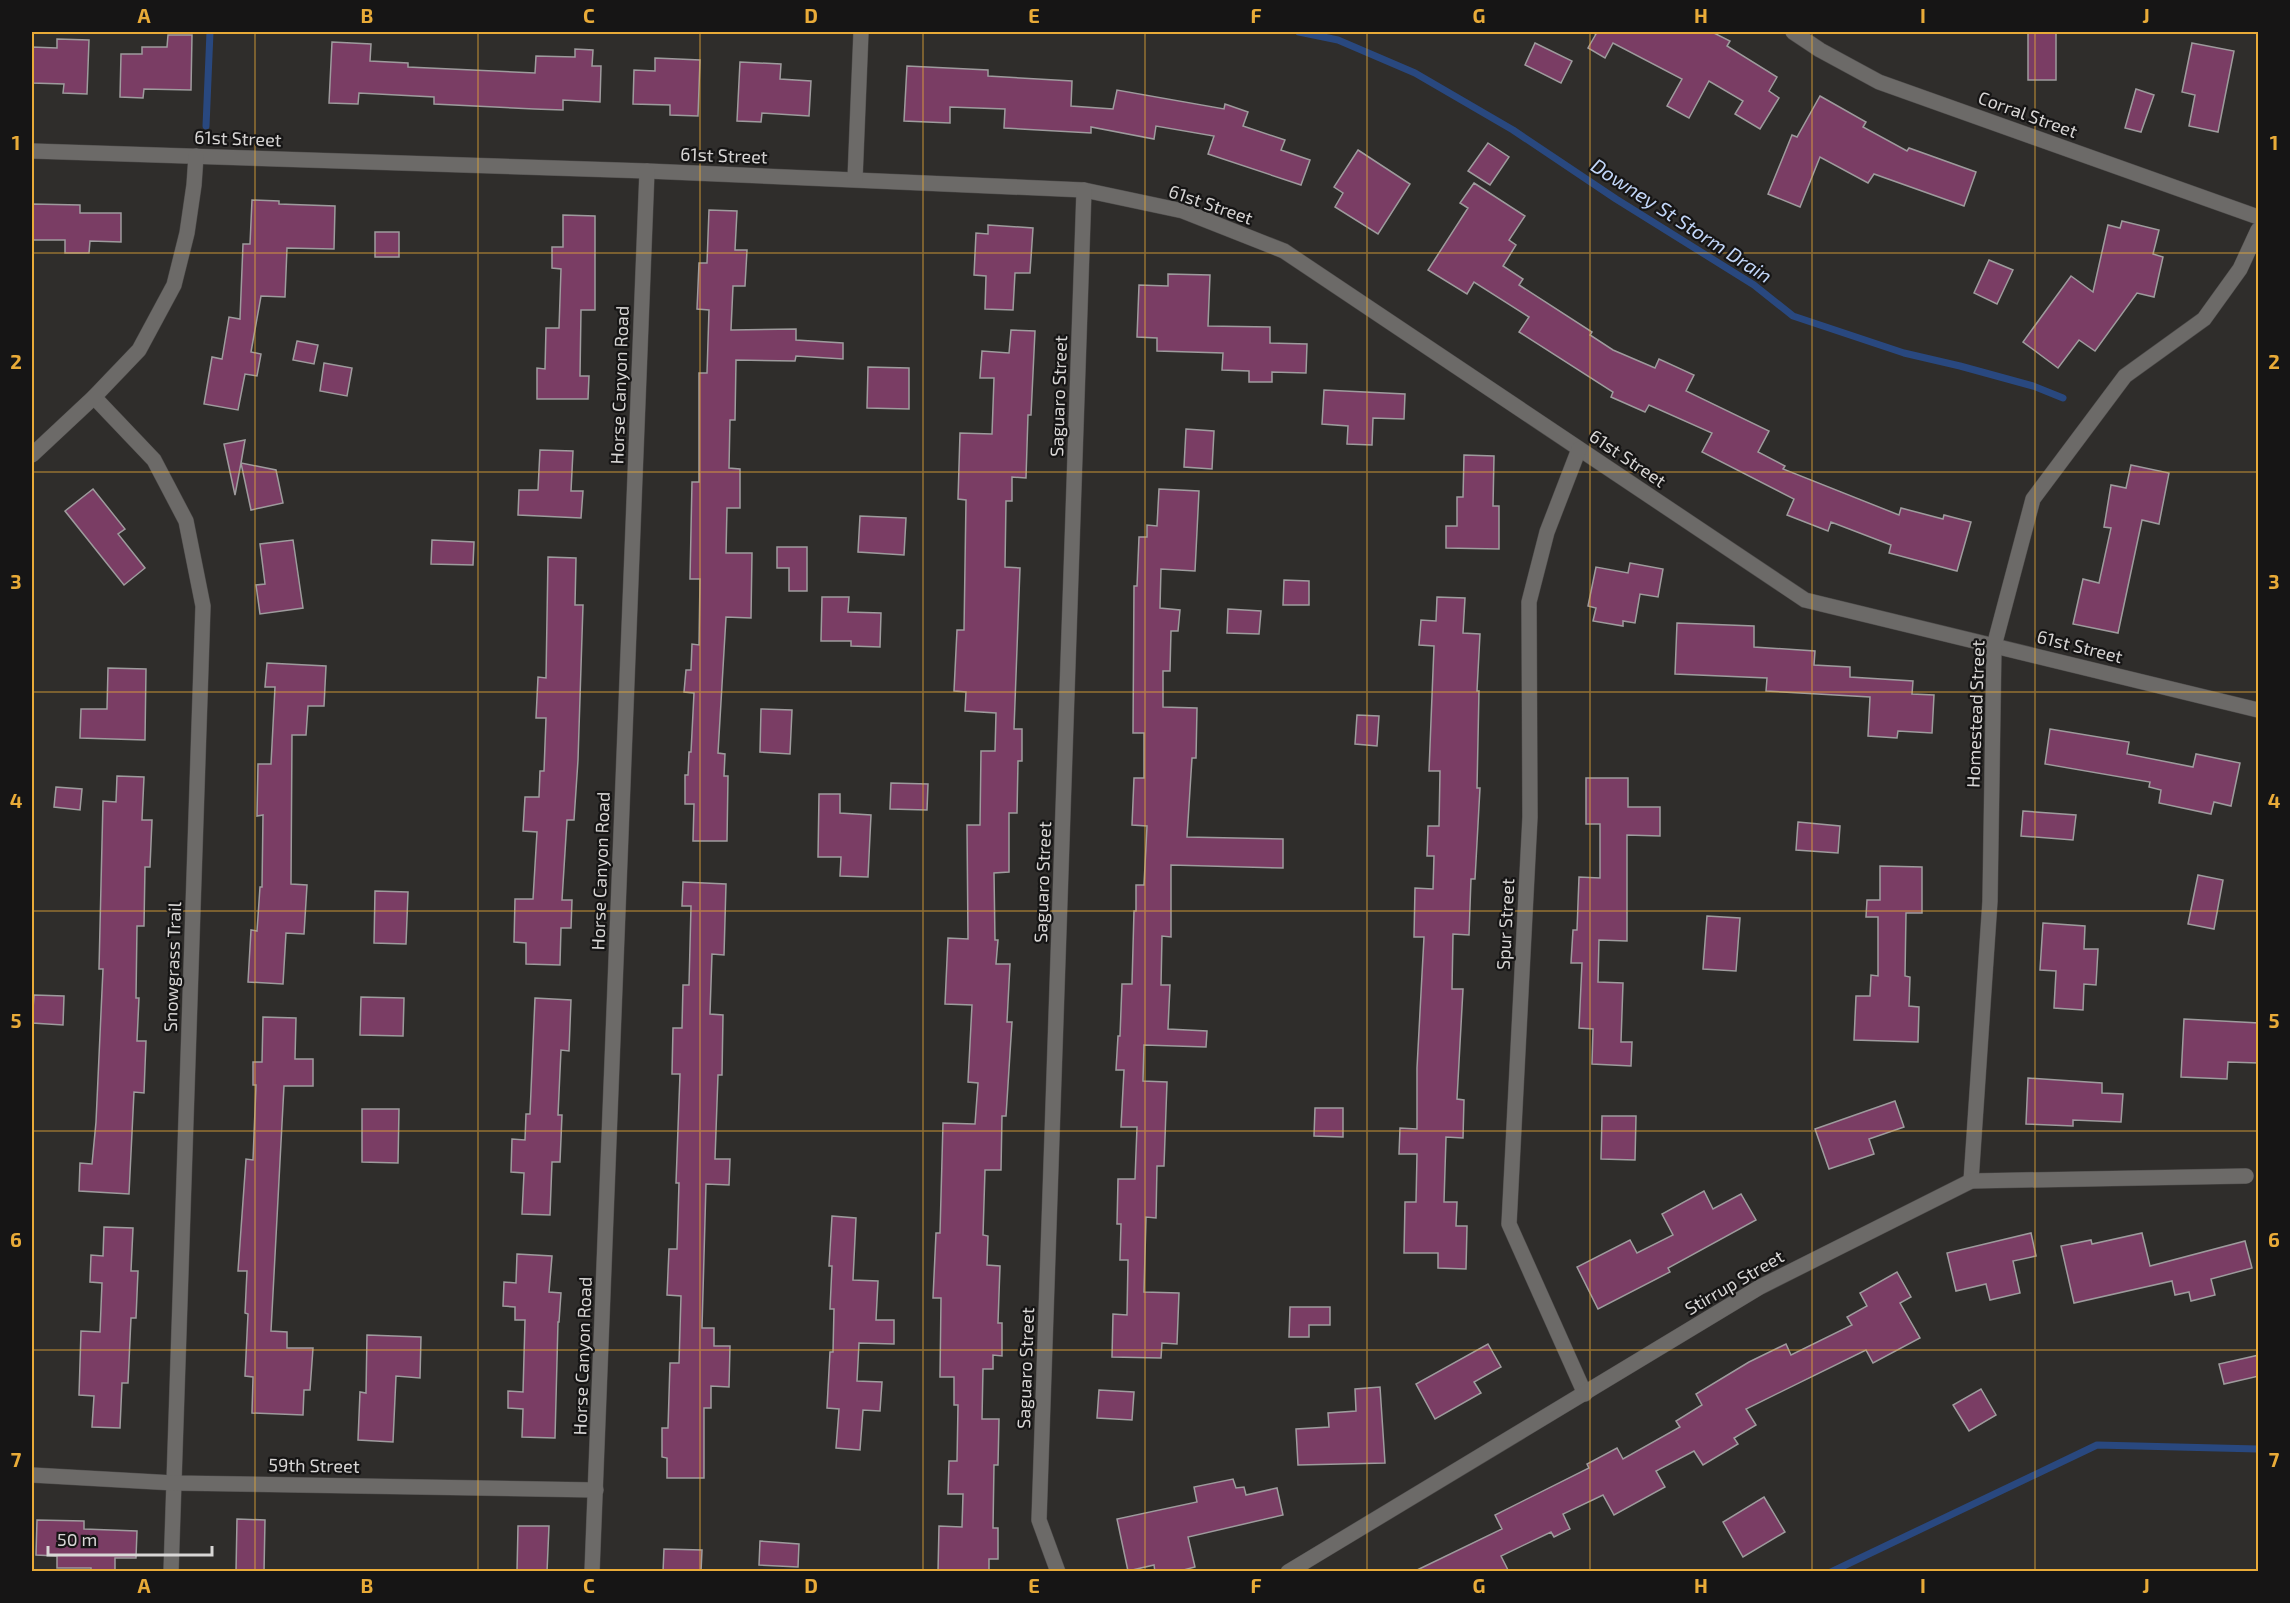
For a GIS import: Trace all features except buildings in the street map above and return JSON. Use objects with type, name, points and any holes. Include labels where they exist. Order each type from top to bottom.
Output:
[{"type":"street","points":[[855,179],[861,32]]},
{"type":"street","name":"Corral Street","points":[[1793,32],[1820,50],[1879,82],[2259,217]]},
{"type":"street","name":"61st Street","points":[[32,151],[646,171],[1084,190],[1183,212],[1284,251],[1805,600],[2259,710]]},
{"type":"street","points":[[32,455],[94,397],[139,350],[174,285],[187,233],[196,156]]},
{"type":"street","name":"Horse Canyon Road","points":[[592,1572],[646,171]]},
{"type":"street","name":"Saguaro Street","points":[[1058,1572],[1039,1520],[1084,190]]},
{"type":"street","name":"Homestead Street","points":[[1971,1182],[1989,901],[1994,645],[2033,499],[2126,376],[2204,319],[2240,269],[2259,230]]},
{"type":"street","name":"Snowgrass Trail","points":[[94,397],[154,460],[160,471],[186,521],[203,606],[171,1572]]},
{"type":"street","name":"Spur Street","points":[[1579,449],[1547,532],[1528,602],[1530,817],[1509,1224],[1586,1394]]},
{"type":"street","name":"Stirrup Street","points":[[1288,1572],[1760,1287],[1971,1182],[2246,1176]]},
{"type":"street","name":"59th Street","points":[[32,1475],[174,1483],[596,1490]]},
{"type":"waterway","name":"Downey St Storm Drain","points":[[206,126],[210,32]]},
{"type":"waterway","name":"Downey St Storm Drain","points":[[1299,32],[1338,40],[1415,73],[1513,130],[1616,199],[1754,285],[1793,316],[1904,353],[2033,386],[2063,398]]},
{"type":"waterway","points":[[1831,1572],[2097,1445],[2258,1449]]}]
